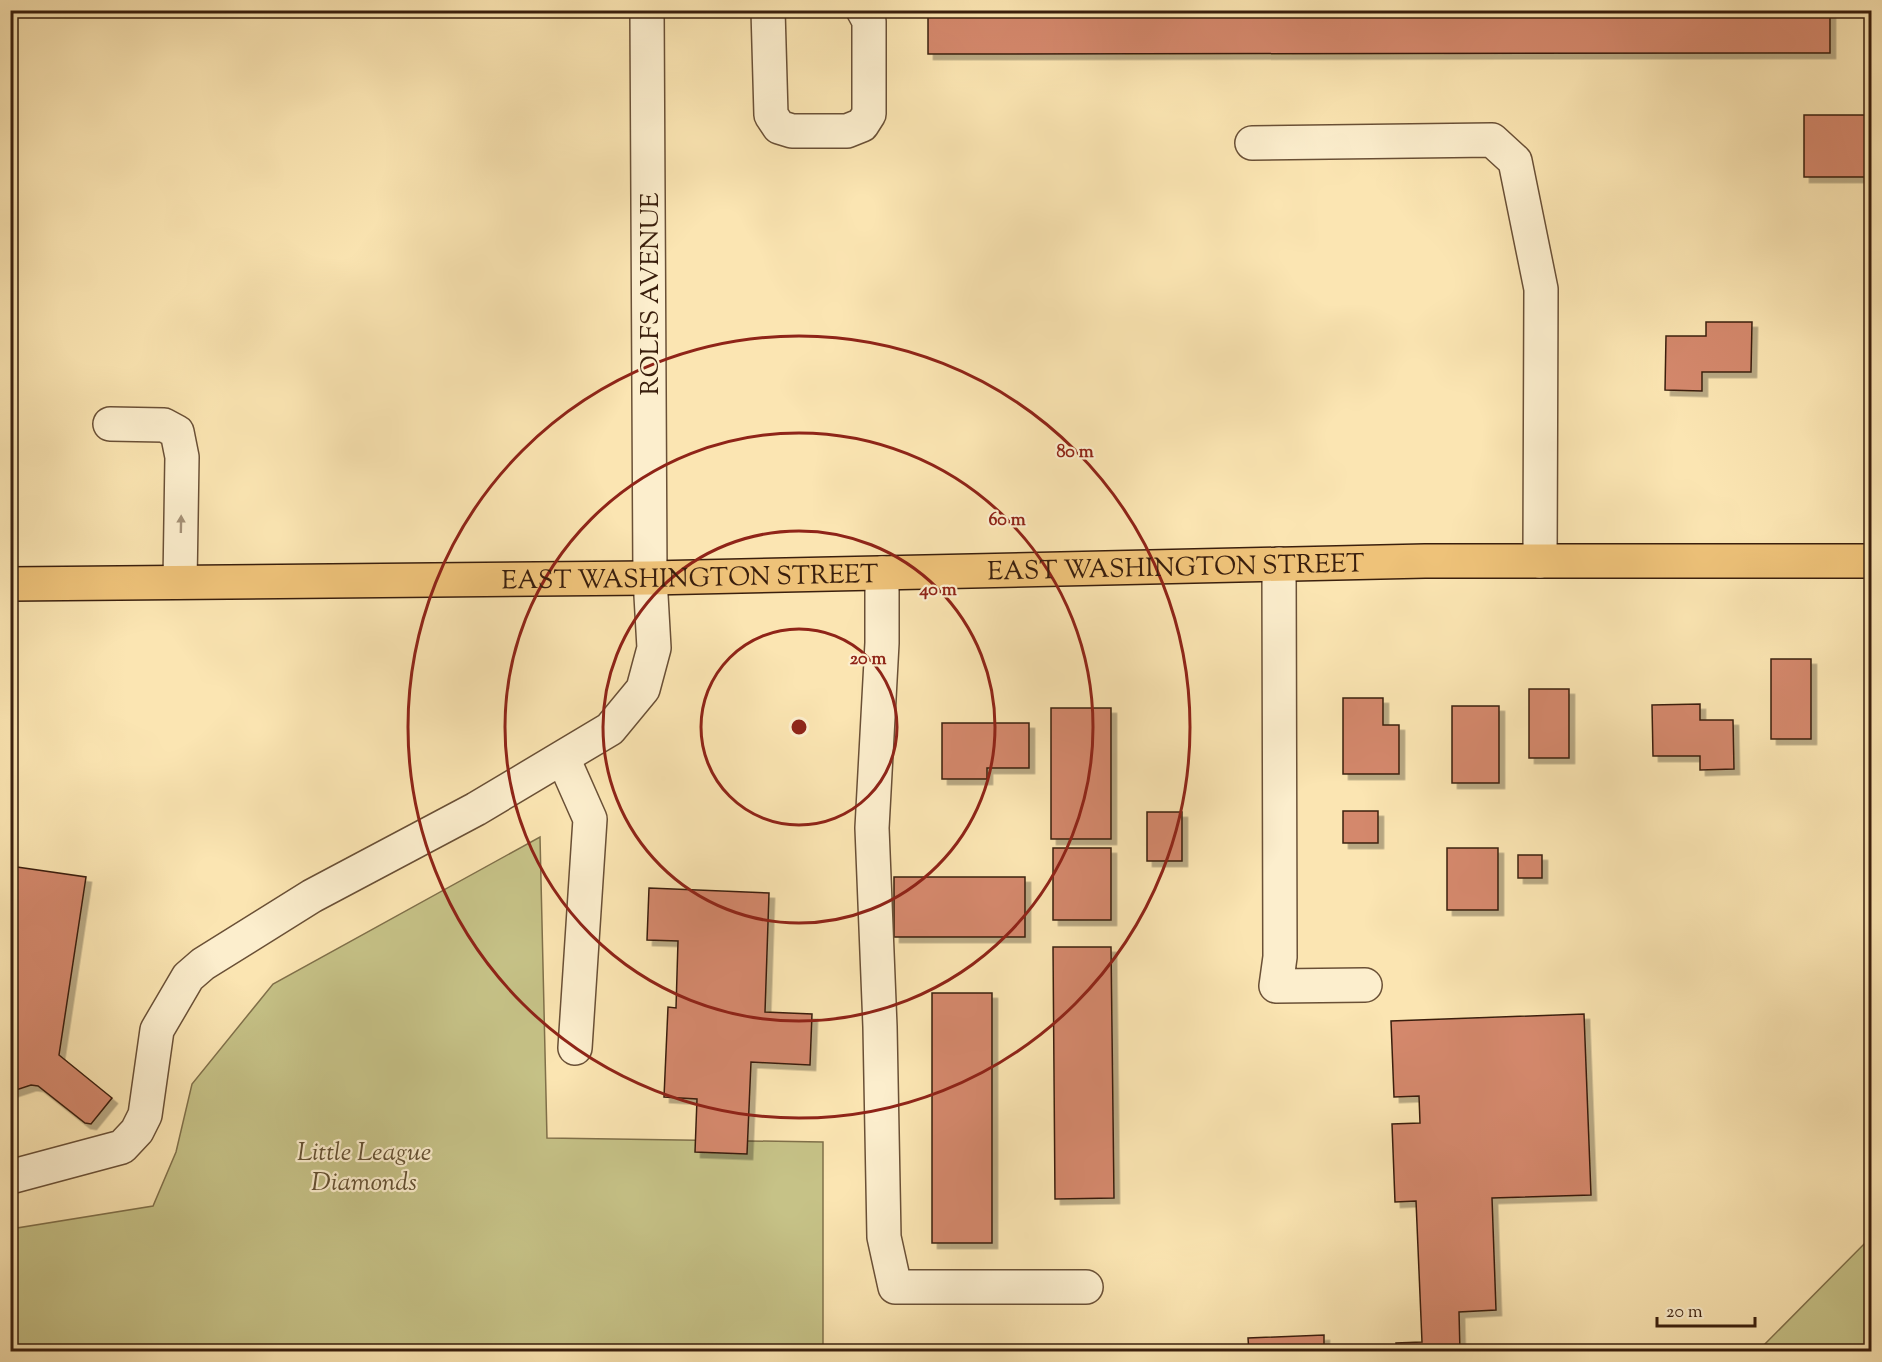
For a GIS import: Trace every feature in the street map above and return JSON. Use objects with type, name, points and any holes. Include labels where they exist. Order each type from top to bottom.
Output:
[{"type":"main road","name":"EAST WASHINGTON STREET","points":[[10,584],[650,578],[1279,564],[1872,561]]},
{"type":"street","name":"ROLFS AVENUE","points":[[10,1177],[122,1147],[137,1131],[145,1115],[157,1030],[188,977],[203,964],[312,896],[476,809],[610,729],[644,688],[654,648],[650,578],[647,10]]},
{"type":"street","points":[[768,10],[771,115],[779,127],[792,131],[847,131],[862,125],[869,114],[869,21],[863,10]]},
{"type":"street","points":[[1251,143],[1492,140],[1515,161],[1541,289],[1540,561]]},
{"type":"street","points":[[110,424],[164,426],[177,432],[182,457],[180,582]]},
{"type":"street","points":[[1279,564],[1280,957],[1276,986],[1365,985]]},
{"type":"street","points":[[882,573],[882,643],[872,828],[880,1027],[884,1238],[895,1287],[1086,1287]]},
{"type":"street","points":[[563,758],[590,819],[575,1048]]},
{"type":"green space","name":"Little League Diamonds","points":[[540,837],[547,1138],[823,1142],[823,1351],[11,1352],[11,1229],[153,1206],[176,1152],[192,1084],[273,984]]},
{"type":"green space","points":[[1871,1237],[1871,1351],[1758,1351]]},
{"type":"building","points":[[928,10],[1830,10],[1830,53],[928,54]]},
{"type":"building","points":[[1804,115],[1872,115],[1872,177],[1804,177]]},
{"type":"building","points":[[1706,322],[1752,322],[1751,372],[1702,372],[1702,391],[1665,390],[1666,336],[1706,336]]},
{"type":"building","points":[[1771,659],[1811,659],[1811,739],[1771,739]]},
{"type":"building","points":[[1529,689],[1569,689],[1569,758],[1529,758]]},
{"type":"building","points":[[1343,698],[1383,698],[1383,725],[1399,725],[1399,774],[1343,774]]},
{"type":"building","points":[[1700,704],[1700,720],[1733,720],[1734,769],[1700,770],[1700,756],[1653,756],[1652,705]]},
{"type":"building","points":[[1452,706],[1499,706],[1499,783],[1452,783]]},
{"type":"building","points":[[1051,708],[1111,708],[1111,839],[1051,839]]},
{"type":"building","points":[[942,723],[1029,723],[1029,768],[987,768],[987,779],[942,779]]},
{"type":"building","points":[[1343,811],[1378,811],[1378,843],[1343,843]]},
{"type":"building","points":[[1147,812],[1182,812],[1182,861],[1147,861]]},
{"type":"building","points":[[1053,848],[1111,848],[1111,920],[1053,920]]},
{"type":"building","points":[[1447,848],[1498,848],[1498,910],[1447,910]]},
{"type":"building","points":[[1518,855],[1542,855],[1542,878],[1518,878]]},
{"type":"building","points":[[10,866],[86,877],[59,1055],[112,1098],[91,1124],[85,1123],[38,1086],[31,1085],[10,1092]]},
{"type":"building","points":[[894,877],[1025,877],[1025,937],[894,937]]},
{"type":"building","points":[[649,888],[769,893],[765,1012],[812,1014],[810,1065],[751,1062],[747,1154],[695,1152],[697,1099],[664,1097],[668,1007],[676,1008],[678,941],[647,940]]},
{"type":"building","points":[[1053,947],[1111,947],[1114,1198],[1055,1199]]},
{"type":"building","points":[[932,993],[992,993],[992,1243],[932,1243]]},
{"type":"building","points":[[1584,1014],[1591,1195],[1492,1198],[1496,1310],[1459,1312],[1460,1352],[1397,1352],[1396,1343],[1422,1342],[1416,1201],[1395,1202],[1392,1124],[1420,1123],[1419,1096],[1394,1097],[1391,1021]]},
{"type":"building","points":[[1324,1335],[1324,1352],[1249,1352],[1248,1338]]}]
